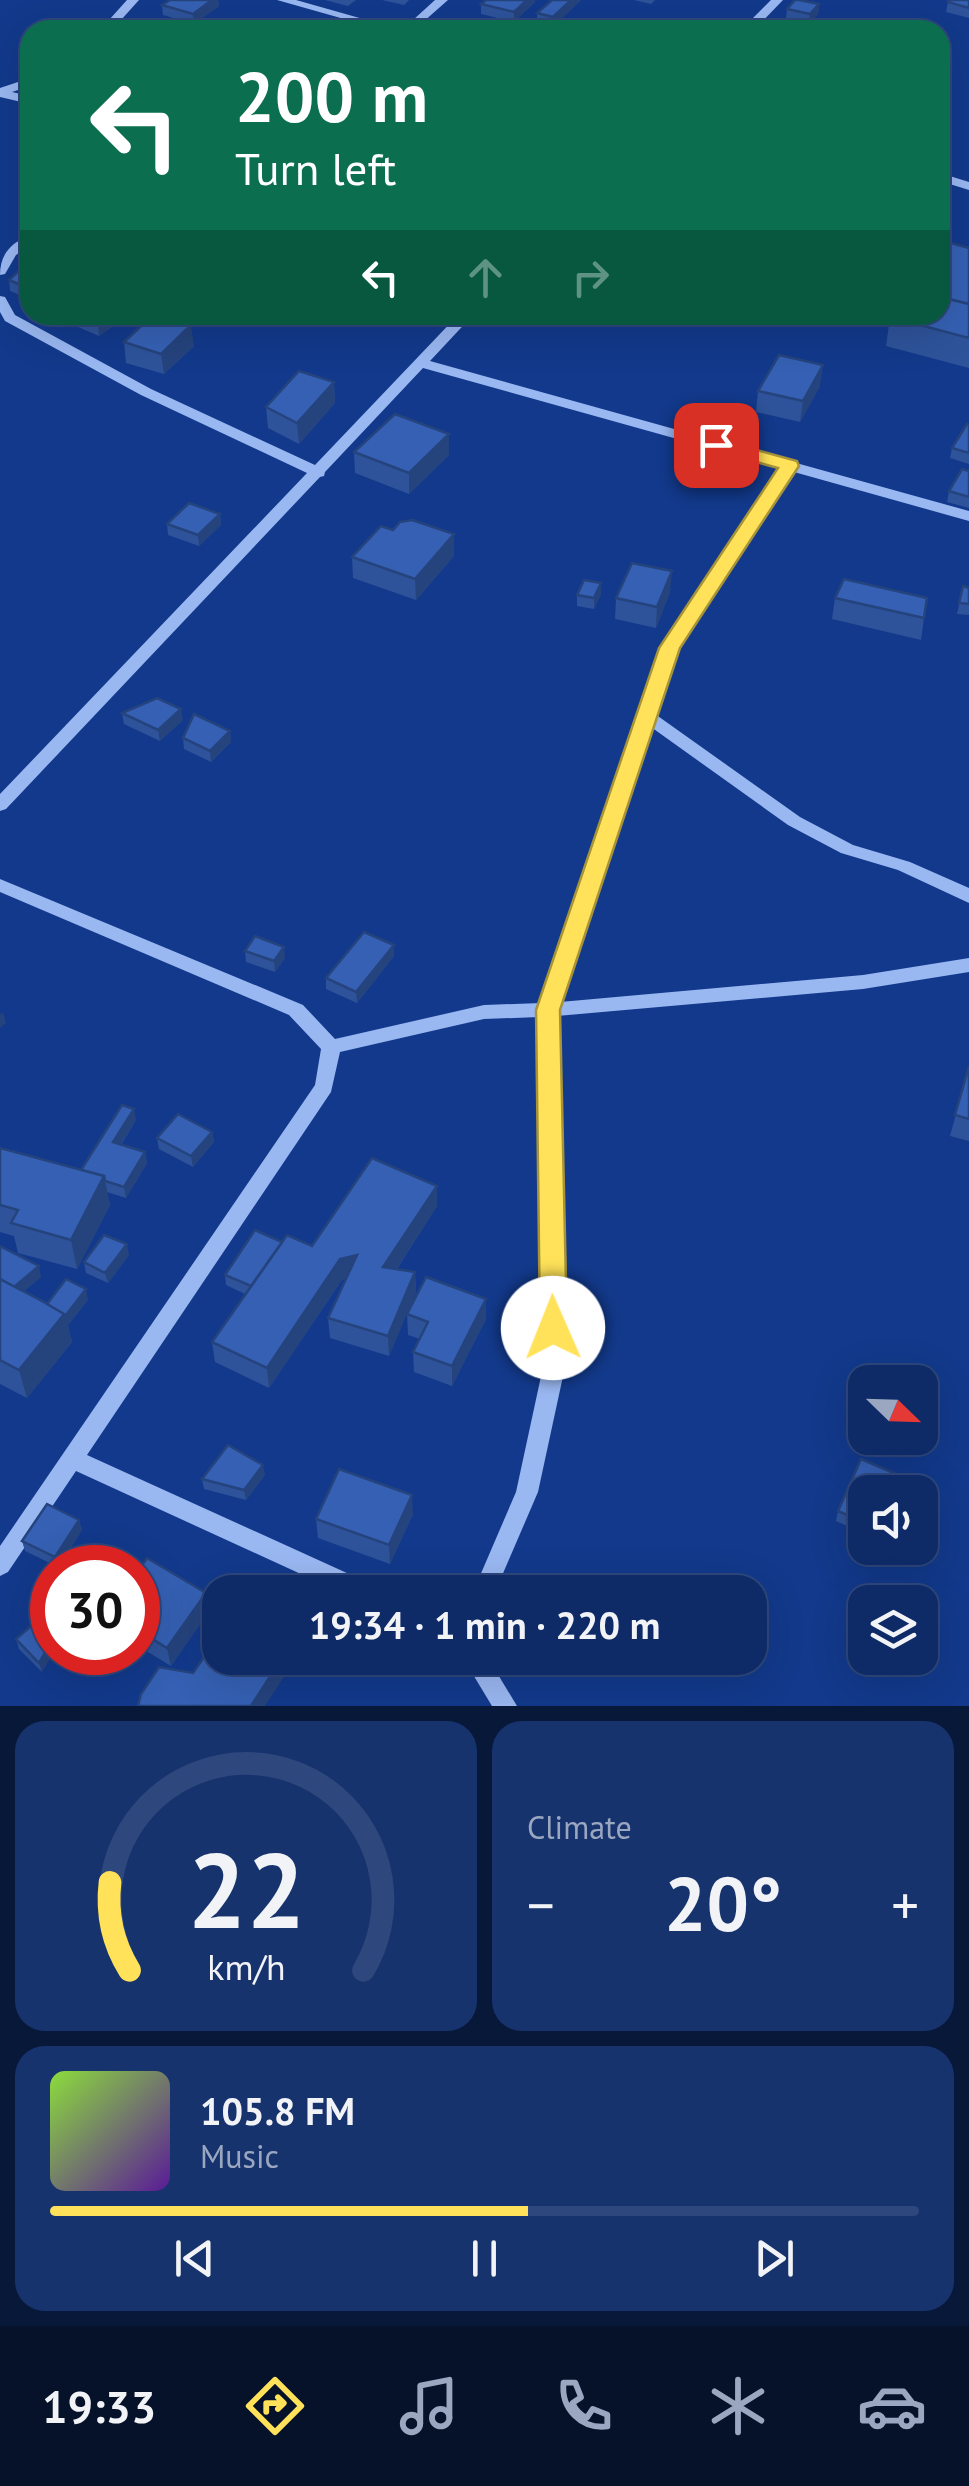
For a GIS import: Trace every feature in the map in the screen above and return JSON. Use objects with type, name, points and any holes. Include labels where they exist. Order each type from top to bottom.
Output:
[{"type":"street","points":[[115,20],[134,0]]},
{"type":"street","points":[[283,0],[358,20]]},
{"type":"street","points":[[419,20],[442,0]]},
{"type":"street","points":[[757,20],[777,0]]},
{"type":"street","points":[[0,271],[6,254]]},
{"type":"street","points":[[0,300],[5,322],[319,473]]},
{"type":"street","points":[[0,805],[457,325]]},
{"type":"street","points":[[421,363],[969,516]]},
{"type":"street","points":[[491,1575],[527,1492],[554,1367],[548,1010],[670,648],[790,466]]},
{"type":"street","points":[[646,716],[794,821],[847,849],[904,866],[969,896]]},
{"type":"street","points":[[0,884],[296,1010],[332,1047]]},
{"type":"street","points":[[332,1047],[484,1012],[548,1010],[863,982],[969,964]]},
{"type":"street","points":[[0,1565],[324,1086],[332,1047]]},
{"type":"street","points":[[73,1459],[325,1575]]},
{"type":"street","points":[[486,1675],[505,1706]]},
{"type":"building","points":[[170,0],[212,0],[193,14],[162,5]]},
{"type":"building","points":[[486,0],[527,0],[514,12],[481,4]]},
{"type":"building","points":[[552,0],[571,0],[553,17],[537,13]]},
{"type":"building","points":[[795,0],[819,4],[810,14],[787,9]]},
{"type":"building","points":[[969,0],[969,8],[948,2]]},
{"type":"building","points":[[950,243],[969,248],[969,304],[950,299]]},
{"type":"building","points":[[20,270],[20,285],[9,280]]},
{"type":"building","points":[[950,299],[969,304],[969,338],[920,325],[950,325]]},
{"type":"building","points":[[142,325],[191,325],[161,354],[124,342]]},
{"type":"building","points":[[779,355],[823,365],[803,401],[758,391]]},
{"type":"building","points":[[299,371],[334,382],[297,423],[266,407]]},
{"type":"building","points":[[395,414],[449,434],[409,473],[354,452]]},
{"type":"building","points":[[969,425],[969,453],[952,448]]},
{"type":"building","points":[[962,469],[969,471],[969,497],[949,491]]},
{"type":"building","points":[[189,503],[220,514],[198,535],[167,524]]},
{"type":"building","points":[[412,520],[454,534],[415,579],[352,557],[381,526],[393,530],[400,522]]},
{"type":"building","points":[[632,563],[672,571],[657,607],[616,598]]},
{"type":"building","points":[[844,579],[927,598],[924,618],[835,598]]},
{"type":"building","points":[[584,580],[601,583],[594,598],[577,595]]},
{"type":"building","points":[[963,586],[969,588],[969,604],[959,603]]},
{"type":"building","points":[[157,698],[181,709],[158,730],[122,713]]},
{"type":"building","points":[[194,714],[230,731],[210,751],[183,738]]},
{"type":"building","points":[[364,932],[394,945],[356,992],[326,978]]},
{"type":"building","points":[[255,936],[284,947],[274,961],[245,951]]},
{"type":"building","points":[[969,1066],[969,1119],[955,1115]]},
{"type":"building","points":[[122,1105],[134,1109],[113,1142],[145,1152],[124,1187],[81,1170]]},
{"type":"building","points":[[178,1114],[212,1132],[191,1156],[157,1138]]},
{"type":"building","points":[[0,1148],[104,1176],[71,1240],[11,1223],[18,1210],[0,1205]]},
{"type":"building","points":[[372,1158],[437,1186],[383,1267],[415,1272],[388,1336],[328,1318],[357,1255],[340,1259],[267,1368],[212,1342],[287,1235],[312,1246]]},
{"type":"building","points":[[255,1230],[282,1242],[251,1286],[225,1275]]},
{"type":"building","points":[[104,1235],[127,1244],[105,1273],[84,1262]]},
{"type":"building","points":[[0,1246],[39,1266],[14,1287],[0,1279]]},
{"type":"building","points":[[426,1277],[486,1299],[452,1366],[413,1352],[428,1322],[407,1314]]},
{"type":"building","points":[[0,1279],[65,1313],[19,1370],[0,1360]]},
{"type":"building","points":[[66,1279],[86,1289],[66,1315],[47,1304]]},
{"type":"building","points":[[228,1445],[263,1465],[244,1490],[202,1479]]},
{"type":"building","points":[[861,1459],[898,1475],[854,1475]]},
{"type":"building","points":[[339,1469],[412,1495],[389,1545],[316,1519]]},
{"type":"building","points":[[848,1488],[848,1515],[838,1511]]},
{"type":"building","points":[[47,1504],[79,1520],[63,1545],[30,1545],[22,1541]]},
{"type":"building","points":[[160,1566],[202,1591],[202,1599],[167,1648],[160,1644]]},
{"type":"building","points":[[30,1627],[30,1654],[16,1639]]},
{"type":"building","points":[[202,1660],[202,1675],[271,1675],[251,1706],[138,1706],[154,1675],[160,1675],[160,1667],[193,1673]]},
{"type":"route","points":[[553,1328],[548,1010],[670,648],[790,466],[716,445]]}]
